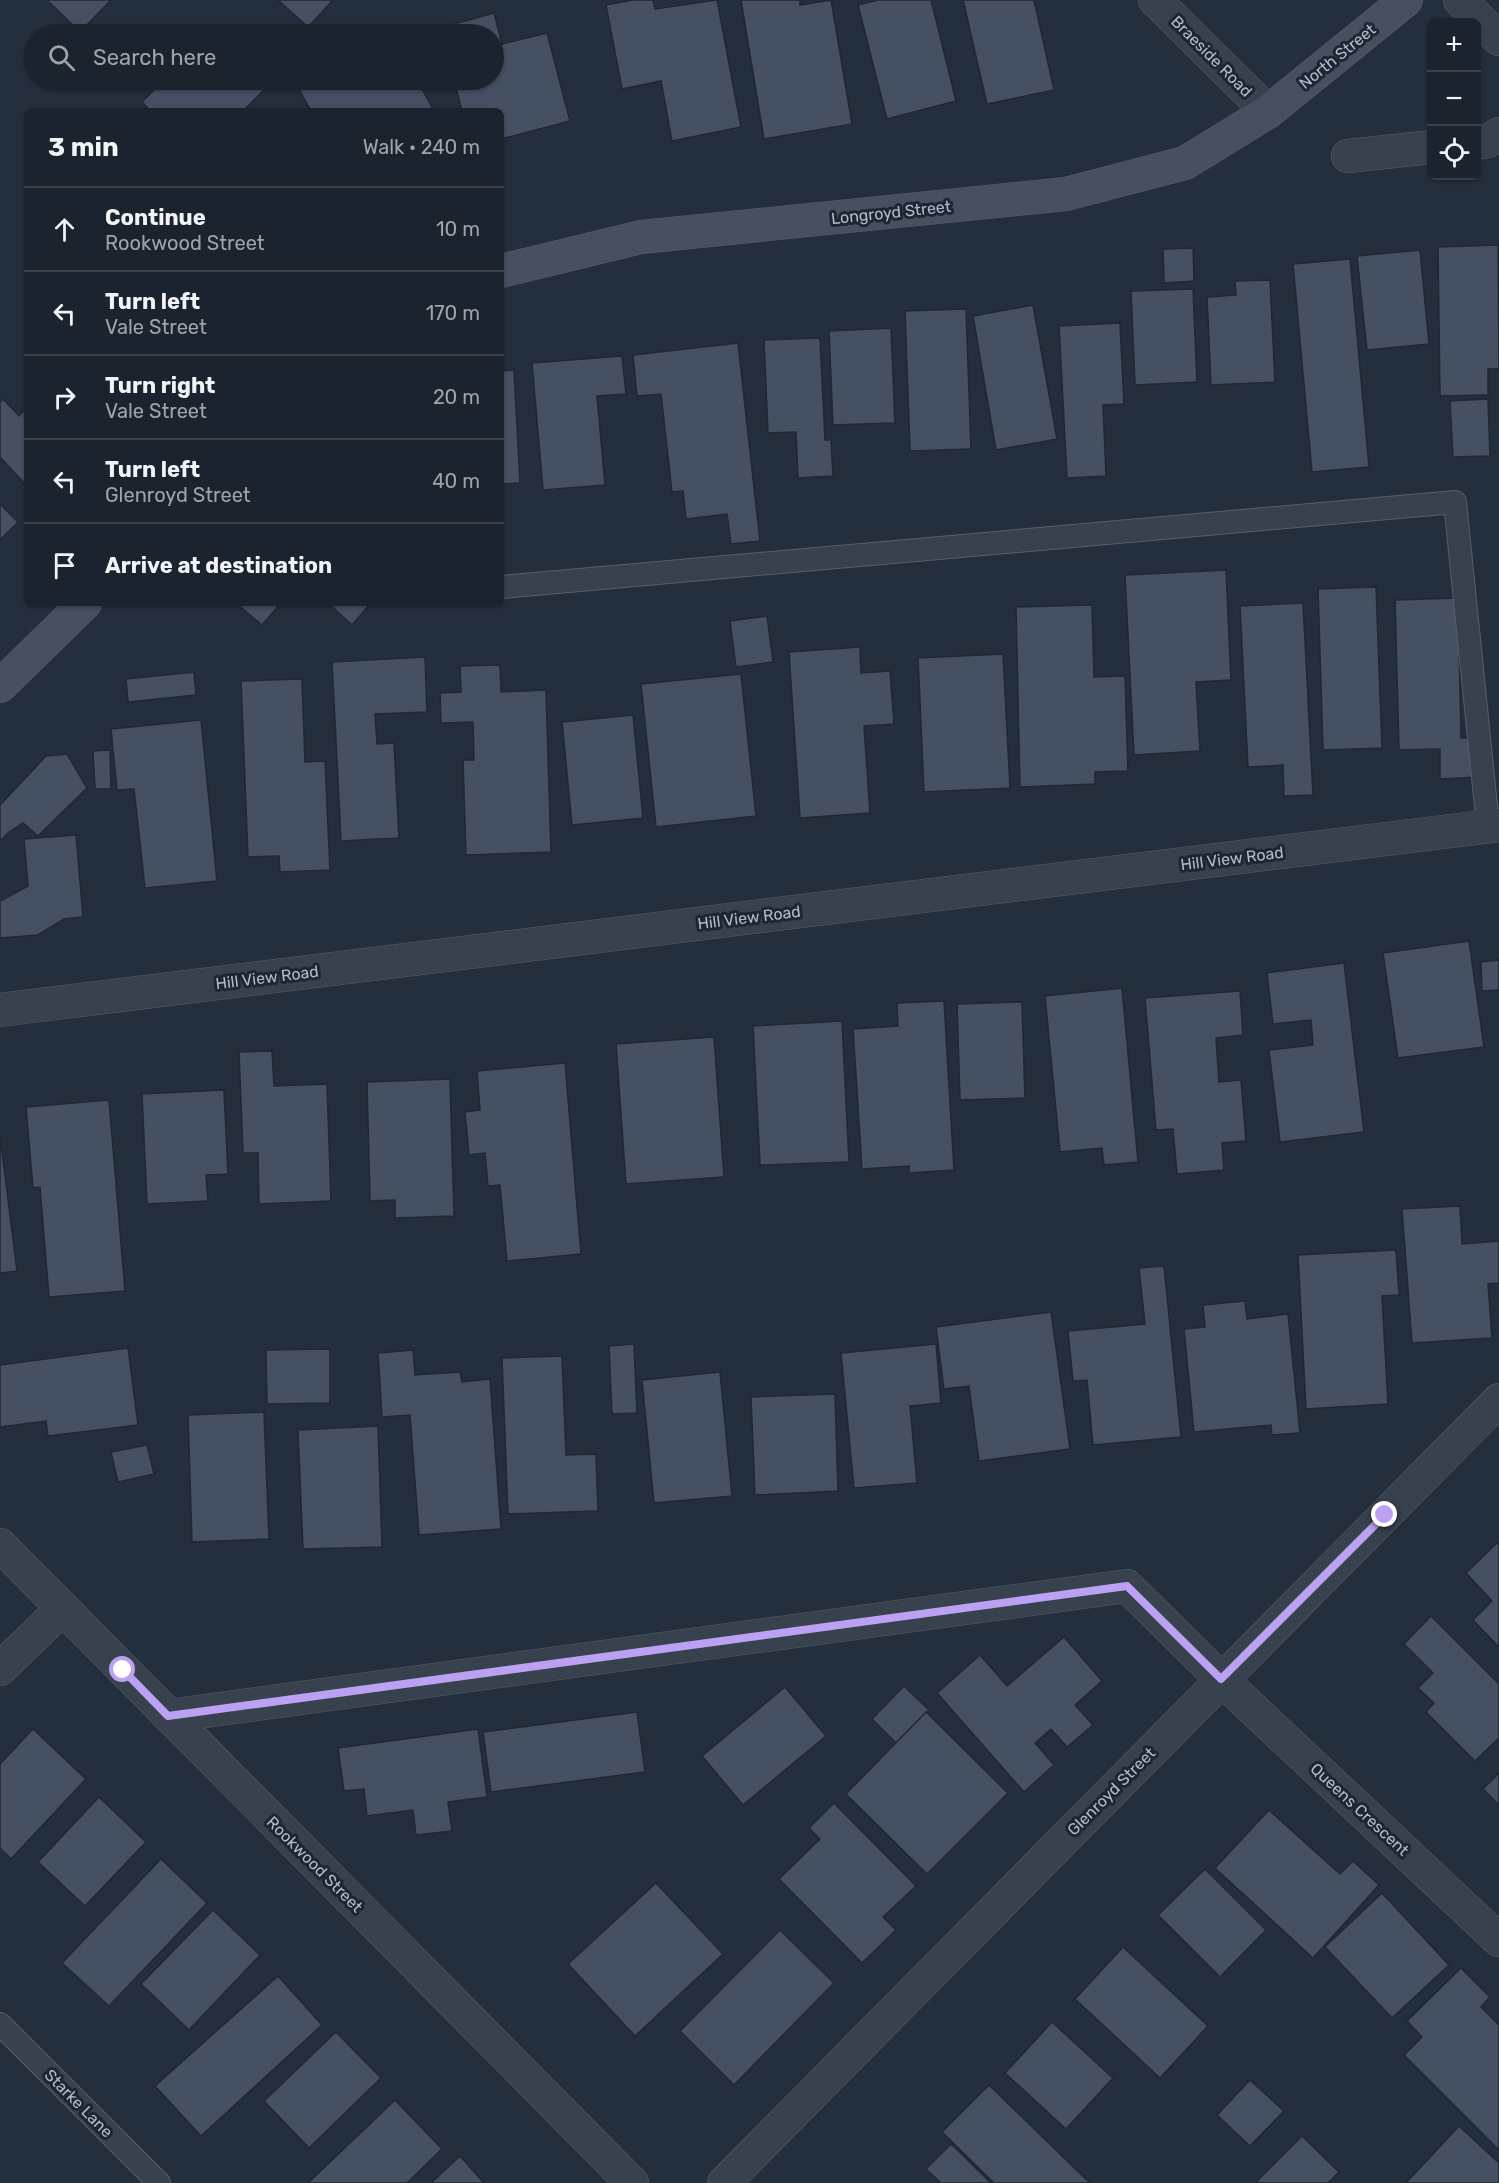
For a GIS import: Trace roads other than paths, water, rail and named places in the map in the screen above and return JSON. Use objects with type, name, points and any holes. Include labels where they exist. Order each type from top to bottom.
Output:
[{"type":"main road","name":"North Street","points":[[1268,112],[1406,0]]},
{"type":"main road","name":"Longroyd Street","points":[[504,270],[641,237],[1066,194],[1185,163],[1268,112]]},
{"type":"main road","points":[[0,686],[82,606]]},
{"type":"street","name":"Braeside Road","points":[[1155,0],[1268,112]]},
{"type":"street","points":[[1460,0],[1499,39]]},
{"type":"street","points":[[1481,142],[1488,141],[1499,134]]},
{"type":"street","points":[[1348,156],[1427,147]]},
{"type":"street","name":"Hill View Road","points":[[0,1010],[1494,825]]},
{"type":"street","name":"Glenroyd Street","points":[[724,2183],[1499,1400]]},
{"type":"street","name":"Rookwood Street","points":[[0,1545],[632,2183]]},
{"type":"street","name":"Queens Crescent","points":[[168,1716],[1127,1586],[1221,1679],[1499,1940]]},
{"type":"street","points":[[0,1669],[62,1609]]},
{"type":"lane","points":[[504,586],[1455,502],[1494,825]]},
{"type":"lane","name":"Starke Lane","points":[[0,2024],[159,2183]]}]
